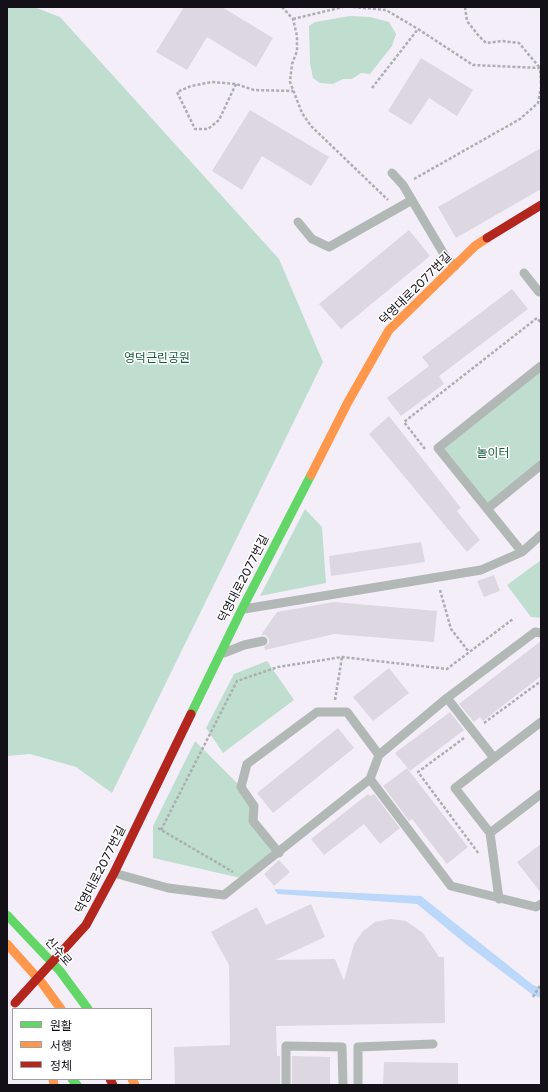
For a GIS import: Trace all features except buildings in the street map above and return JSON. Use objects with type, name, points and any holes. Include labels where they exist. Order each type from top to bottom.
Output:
[{"type":"street","name":"덕영대로2077번길","points":[[16,1006],[86,925],[114,873],[242,609],[348,402],[389,330],[475,246],[541,205]]},
{"type":"street","name":"신수로","points":[[7,915],[60,971],[87,1008]]},
{"type":"street","points":[[7,959],[28,960],[62,946],[86,925]]},
{"type":"street","points":[[7,944],[42,983],[60,1008]]},
{"type":"street","points":[[10,993],[16,1006]]},
{"type":"lane","points":[[392,173],[403,185],[446,256],[455,266]]},
{"type":"lane","points":[[298,222],[312,239],[329,247],[412,200]]},
{"type":"lane","points":[[524,273],[539,292],[541,291]]},
{"type":"lane","points":[[522,552],[438,448],[541,366]]},
{"type":"lane","points":[[486,509],[541,465]]},
{"type":"lane","points":[[242,609],[481,570],[522,552],[541,535]]},
{"type":"lane","points":[[114,873],[168,888],[224,895],[279,853],[370,779],[379,755],[447,698],[535,632],[541,632]]},
{"type":"lane","points":[[220,655],[244,645],[263,641]]},
{"type":"lane","points":[[447,698],[494,758]]},
{"type":"lane","points":[[279,853],[253,821],[254,806],[241,787],[248,764],[317,712],[347,712],[379,755]]},
{"type":"lane","points":[[499,899],[490,833],[455,788],[541,722]]},
{"type":"lane","points":[[370,779],[451,886],[536,907],[541,904]]},
{"type":"lane","points":[[490,833],[541,794]]},
{"type":"lane","points":[[286,1085],[286,1046],[358,1047],[433,1044]]},
{"type":"lane","points":[[342,1047],[343,1085]]},
{"type":"lane","points":[[358,1047],[358,1085]]},
{"type":"path","points":[[282,7],[293,19],[297,51],[292,64],[290,82],[302,113],[311,126],[365,177],[396,209]]},
{"type":"path","points":[[293,19],[343,7]]},
{"type":"path","points":[[353,7],[386,10],[473,65],[540,68]]},
{"type":"path","points":[[465,7],[467,21],[486,43],[502,41],[519,43],[540,68],[541,84]]},
{"type":"path","points":[[372,88],[418,29]]},
{"type":"path","points":[[236,84],[219,120],[208,129],[195,129],[177,92],[191,86],[212,82],[236,84],[254,90],[293,91]]},
{"type":"path","points":[[403,185],[520,119],[538,103],[541,87]]},
{"type":"path","points":[[427,452],[404,422],[537,318],[541,323]]},
{"type":"path","points":[[438,584],[451,629],[469,652]]},
{"type":"path","points":[[162,830],[237,681],[278,667],[342,657],[447,669],[513,620]]},
{"type":"path","points":[[333,712],[342,657]]},
{"type":"path","points":[[154,827],[162,830],[245,879]]},
{"type":"path","points":[[533,997],[541,984]]},
{"type":"green space","name":"영덕근린공원","points":[[7,7],[34,7],[60,17],[279,259],[323,362],[112,793],[76,767],[30,754],[7,756]]},
{"type":"green space","points":[[350,16],[370,17],[389,22],[396,34],[392,46],[370,74],[361,73],[352,79],[343,79],[333,84],[320,83],[313,78],[310,64],[309,26],[315,22]]},
{"type":"green space","name":"놀이터","points":[[541,366],[541,465],[487,509],[438,448]]},
{"type":"green space","points":[[305,509],[322,527],[326,583],[260,596]]},
{"type":"green space","points":[[541,560],[541,618],[531,617],[507,585]]},
{"type":"green space","points":[[267,661],[294,700],[223,753],[206,728],[234,674]]},
{"type":"green space","points":[[195,741],[241,787],[254,806],[253,821],[279,853],[245,879],[153,858],[153,826]]},
{"type":"water","points":[[274,889],[421,896],[533,985],[541,988],[541,998],[533,995],[467,945],[417,904],[278,894]]},
{"type":"traffic: fast","points":[[191,714],[242,609],[311,475]]},
{"type":"traffic: fast","points":[[7,915],[60,971],[87,1008]]},
{"type":"traffic: fast","points":[[73,1080],[77,1085]]},
{"type":"traffic: slow","points":[[311,475],[348,402],[389,330],[475,246],[487,238]]},
{"type":"traffic: slow","points":[[7,944],[42,983],[60,1008]]},
{"type":"traffic: slow","points":[[53,1080],[54,1085]]},
{"type":"traffic: slow","points":[[132,1080],[135,1085]]},
{"type":"traffic: jam","points":[[487,238],[541,205]]},
{"type":"traffic: jam","points":[[15,1003],[86,925],[114,873],[191,714]]},
{"type":"traffic: jam","points":[[110,1080],[113,1085]]}]
